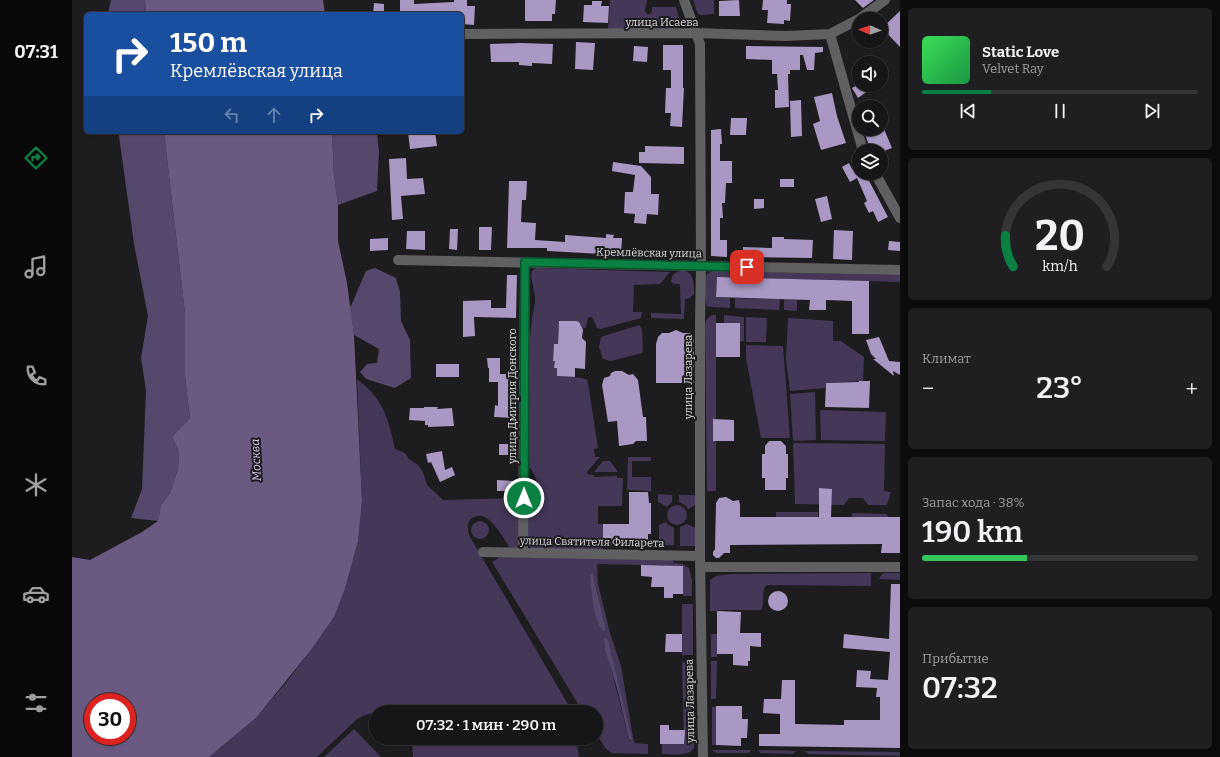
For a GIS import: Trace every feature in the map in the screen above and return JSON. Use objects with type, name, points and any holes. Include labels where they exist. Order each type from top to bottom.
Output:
[{"type":"street","name":"улица Лазарева","points":[[684,0],[700,44],[700,567],[703,757]]},
{"type":"street","name":"улица Исаева","points":[[869,12],[885,0]]},
{"type":"street","name":"улица Исаева","points":[[464,34],[696,33],[786,36],[830,34],[852,24]]},
{"type":"street","points":[[830,34],[860,144]]},
{"type":"street","points":[[879,180],[900,218]]},
{"type":"street","name":"Кремлёвская улица","points":[[398,260],[900,270]]},
{"type":"street","name":"улица Дмитрия Донского","points":[[523,553],[525,262]]},
{"type":"street","name":"улица Святителя Филарета","points":[[483,552],[700,556]]},
{"type":"street","points":[[700,567],[900,567]]},
{"type":"shaded area","points":[[111,0],[145,0],[146,12],[108,12]]},
{"type":"shaded area","points":[[610,0],[647,0],[645,10],[647,14],[650,14],[652,7],[676,7],[681,26],[677,30],[608,30]]},
{"type":"shaded area","points":[[693,0],[714,0],[714,14],[698,14]]},
{"type":"shaded area","points":[[120,134],[164,134],[185,313],[185,376],[190,418],[172,437],[179,451],[178,469],[170,493],[161,505],[158,521],[131,518],[142,489],[146,391],[141,358],[148,316],[134,244]]},
{"type":"shaded area","points":[[332,134],[377,134],[379,152],[377,191],[338,205],[334,175]]},
{"type":"shaded area","points":[[375,268],[396,278],[400,292],[401,321],[410,340],[411,378],[395,388],[366,379],[360,372],[367,364],[377,363],[379,349],[354,335],[350,308],[366,271]]},
{"type":"shaded area","points":[[536,268],[670,272],[660,284],[634,285],[633,312],[642,312],[641,318],[601,329],[597,328],[592,317],[588,318],[586,328],[580,329],[578,322],[576,321],[559,321],[558,344],[554,344],[553,360],[555,361],[555,368],[557,368],[557,376],[582,378],[587,380],[588,383],[598,448],[594,449],[595,457],[600,457],[587,472],[587,474],[594,475],[594,477],[617,476],[617,478],[623,478],[622,506],[598,506],[598,524],[603,524],[603,549],[531,549],[527,544],[527,496],[536,486],[536,478],[528,466],[529,347],[535,304],[531,276],[532,271]]},
{"type":"shaded area","points":[[685,270],[692,277],[694,294],[690,298],[685,299],[684,319],[651,318],[651,313],[681,314],[680,284],[674,284],[671,282],[671,279],[677,272]]},
{"type":"shaded area","points":[[713,271],[900,275],[900,282],[717,277],[716,297],[730,298],[730,308],[712,307],[707,306],[705,280],[706,276]]},
{"type":"shaded area","points":[[735,298],[780,299],[779,310],[735,308]]},
{"type":"shaded area","points":[[784,299],[797,300],[797,311],[784,310]]},
{"type":"shaded area","points":[[712,315],[716,315],[716,419],[713,441],[716,441],[716,491],[707,491],[705,325],[706,320]]},
{"type":"shaded area","points":[[724,315],[744,317],[744,341],[740,341],[724,323]]},
{"type":"shaded area","points":[[746,317],[767,318],[766,342],[746,342]]},
{"type":"shaded area","points":[[788,318],[833,321],[833,341],[841,341],[864,357],[863,381],[826,383],[825,388],[790,391],[786,359]]},
{"type":"shaded area","points":[[639,325],[642,329],[642,353],[611,361],[603,359],[599,347],[601,337]]},
{"type":"shaded area","points":[[746,345],[783,346],[790,438],[761,438],[746,358]]},
{"type":"shaded area","points":[[357,379],[373,394],[384,410],[395,449],[405,453],[409,459],[418,465],[423,472],[427,485],[443,500],[520,498],[517,548],[510,548],[494,525],[484,517],[478,516],[470,520],[468,526],[469,535],[568,705],[369,705],[369,714],[357,719],[317,757],[209,757],[256,718],[288,680],[334,617],[345,589],[358,541],[362,501]]},
{"type":"shaded area","points":[[815,392],[816,440],[793,441],[790,394]]},
{"type":"shaded area","points":[[820,410],[886,412],[885,441],[821,440]]},
{"type":"shaded area","points":[[793,443],[885,444],[884,491],[891,492],[887,505],[868,505],[863,498],[849,498],[844,505],[795,504]],"holes":[[[819,489],[832,489],[831,503],[819,502]]]},
{"type":"shaded area","points":[[628,457],[651,457],[651,461],[632,461],[632,477],[651,477],[651,491],[627,490]]},
{"type":"shaded area","points":[[603,461],[610,461],[618,472],[594,472]]},
{"type":"shaded area","points":[[658,494],[672,495],[672,502],[667,507],[658,502]]},
{"type":"shaded area","points":[[679,495],[696,495],[695,505],[688,509],[685,505],[679,502]]},
{"type":"shaded area","points":[[677,505],[684,508],[687,515],[684,522],[677,525],[670,522],[667,515],[670,508]]},
{"type":"shaded area","points":[[776,512],[818,512],[818,517],[776,517]]},
{"type":"shaded area","points":[[852,513],[887,514],[888,517],[852,517]]},
{"type":"shaded area","points":[[480,521],[486,524],[489,530],[486,536],[480,539],[474,536],[471,530],[474,524]]},
{"type":"shaded area","points":[[666,522],[674,528],[674,545],[659,545],[659,525]]},
{"type":"shaded area","points":[[687,524],[696,528],[696,546],[680,546],[680,527]]},
{"type":"shaded area","points":[[500,557],[673,560],[673,563],[683,564],[689,568],[692,580],[692,596],[683,596],[683,566],[597,564],[598,584],[610,633],[621,666],[634,743],[648,744],[648,754],[612,753],[606,749],[603,744],[603,705],[579,705],[492,562]],"holes":[[[593,574],[598,594],[602,630],[599,624],[590,579]],[[604,641],[621,696],[631,740],[629,739]]]},
{"type":"shaded area","points":[[871,573],[871,586],[767,585],[764,590],[761,610],[710,611],[710,580],[716,576],[732,574]]},
{"type":"shaded area","points":[[884,573],[900,573],[900,580],[879,579]]},
{"type":"shaded area","points":[[590,574],[593,574],[605,631],[603,631],[597,621],[595,614]]},
{"type":"shaded area","points":[[682,604],[693,604],[693,655],[682,655]]},
{"type":"shaded area","points":[[711,634],[717,634],[717,657],[711,657]]},
{"type":"shaded area","points":[[604,638],[608,640],[632,740],[629,739],[617,688],[605,649]]},
{"type":"shaded area","points":[[711,661],[717,661],[716,699],[711,699]]},
{"type":"shaded area","points":[[682,662],[693,662],[694,748],[692,751],[684,754],[662,754],[662,744],[684,744]]},
{"type":"shaded area","points":[[712,707],[716,707],[716,745],[712,745]]},
{"type":"shaded area","points":[[354,729],[381,757],[324,757]]},
{"type":"shaded area","points":[[412,745],[577,745],[579,757],[413,757]]},
{"type":"shaded area","points":[[711,750],[751,750],[749,753],[717,753]]},
{"type":"shaded area","points":[[758,750],[796,751],[793,754],[760,753]]},
{"type":"shaded area","points":[[805,751],[900,752],[900,756],[808,754]]},
{"type":"water","points":[[145,0],[323,0],[325,12],[146,12]]},
{"type":"water","name":"Москва","points":[[164,134],[332,134],[334,175],[338,205],[338,241],[347,283],[354,335],[362,501],[358,541],[345,589],[334,617],[311,650],[256,718],[209,757],[72,757],[72,557],[90,560],[142,532],[158,521],[161,505],[170,493],[178,469],[179,451],[172,437],[190,418],[185,376],[185,313]]},
{"type":"building","points":[[400,0],[414,0],[414,4],[467,0],[467,6],[475,6],[474,25],[464,24],[464,12],[400,12]]},
{"type":"building","points":[[525,0],[556,0],[555,14],[552,14],[552,21],[525,21]]},
{"type":"building","points":[[739,0],[740,16],[719,16],[719,1]]},
{"type":"building","points":[[763,0],[787,0],[787,4],[791,4],[790,21],[784,20],[784,24],[767,23],[768,10],[762,10]]},
{"type":"building","points":[[855,0],[874,0],[863,8]]},
{"type":"building","points":[[592,1],[602,1],[601,6],[609,6],[608,23],[583,22],[584,5],[592,5]]},
{"type":"building","points":[[374,3],[384,4],[384,12],[373,12]]},
{"type":"building","points":[[900,11],[900,47],[888,34],[888,22]]},
{"type":"building","points":[[576,42],[595,43],[593,70],[575,69]]},
{"type":"building","points":[[490,44],[553,44],[552,64],[532,63],[532,66],[519,65],[519,62],[491,62]]},
{"type":"building","points":[[663,45],[683,45],[684,88],[682,127],[670,126],[671,113],[665,113],[666,88],[671,88],[671,70],[663,70]]},
{"type":"building","points":[[634,46],[648,47],[647,62],[633,61]]},
{"type":"building","points":[[746,46],[823,47],[823,52],[815,53],[814,70],[807,70],[803,55],[800,55],[800,70],[790,70],[790,74],[788,74],[789,107],[775,108],[775,90],[778,90],[777,74],[772,74],[772,60],[746,59]]},
{"type":"building","points":[[854,92],[866,92],[858,98]]},
{"type":"building","points":[[832,93],[837,116],[846,143],[821,150],[813,124],[820,121],[814,97]]},
{"type":"building","points":[[801,100],[802,136],[791,137],[790,101]]},
{"type":"building","points":[[731,118],[747,118],[746,135],[730,135]]},
{"type":"building","points":[[721,129],[722,144],[720,144],[720,161],[732,161],[732,183],[726,183],[725,203],[722,203],[723,218],[720,218],[720,240],[727,240],[727,257],[711,256],[711,130]]},
{"type":"building","points":[[408,134],[435,134],[437,146],[410,149]]},
{"type":"building","points":[[866,136],[887,136],[892,148],[888,150],[888,144],[869,144]]},
{"type":"building","points":[[645,146],[684,147],[684,164],[639,163],[639,152],[645,152]]},
{"type":"building","points":[[406,158],[407,179],[423,178],[425,194],[401,196],[403,219],[392,220],[389,159]]},
{"type":"building","points":[[613,162],[641,166],[651,177],[651,194],[659,194],[658,215],[647,214],[646,224],[634,223],[635,214],[624,213],[625,192],[633,192],[635,175],[612,171]]},
{"type":"building","points":[[849,163],[852,169],[852,180],[854,180],[850,182],[842,167]]},
{"type":"building","points":[[780,179],[794,179],[794,187],[780,187]]},
{"type":"building","points":[[858,180],[869,180],[888,217],[878,222],[873,211],[869,213],[864,203],[867,201]]},
{"type":"building","points":[[509,181],[527,181],[526,200],[522,200],[521,222],[536,223],[535,240],[565,242],[565,235],[606,238],[606,234],[614,235],[613,238],[622,238],[621,255],[547,251],[547,248],[507,248]]},
{"type":"building","points":[[827,196],[832,219],[821,222],[815,199]]},
{"type":"building","points":[[754,199],[764,199],[764,208],[754,209]]},
{"type":"building","points":[[479,227],[492,227],[491,250],[479,250]]},
{"type":"building","points":[[450,229],[458,229],[457,250],[449,249]]},
{"type":"building","points":[[834,230],[853,231],[852,260],[833,259]]},
{"type":"building","points":[[407,231],[425,231],[425,250],[406,249]]},
{"type":"building","points":[[772,237],[813,240],[812,258],[743,257],[743,247],[772,248]]},
{"type":"building","points":[[388,238],[388,250],[370,251],[370,239]]},
{"type":"building","points":[[889,241],[900,242],[900,251],[888,250]]},
{"type":"building","points":[[507,275],[517,275],[516,318],[474,317],[475,336],[463,337],[463,301],[491,300],[491,308],[506,308]]},
{"type":"building","points":[[717,277],[869,281],[869,334],[852,334],[852,301],[826,300],[826,310],[809,310],[810,300],[716,297]]},
{"type":"building","points":[[559,321],[579,322],[583,330],[582,338],[586,342],[585,369],[575,368],[575,377],[557,376],[557,368],[554,368],[554,344],[558,344]]},
{"type":"building","points":[[716,323],[740,323],[740,357],[716,357]]},
{"type":"building","points":[[676,330],[683,333],[690,333],[694,336],[694,383],[656,383],[656,344],[658,337],[662,333],[669,333]]},
{"type":"building","points":[[879,337],[889,361],[900,362],[900,375],[893,371],[894,376],[873,359],[876,359],[871,354],[866,340]]},
{"type":"building","points":[[487,358],[500,358],[500,374],[510,374],[509,390],[516,390],[515,418],[494,417],[495,405],[498,406],[498,382],[489,382]]},
{"type":"building","points":[[436,364],[459,364],[459,377],[436,377]]},
{"type":"building","points":[[615,371],[622,371],[629,375],[633,374],[638,380],[643,417],[646,417],[647,441],[636,441],[633,444],[619,446],[617,421],[608,422],[602,385],[604,378],[610,376],[611,373]]},
{"type":"building","points":[[870,381],[869,408],[825,407],[826,383]]},
{"type":"building","points":[[438,407],[437,409],[452,408],[454,426],[428,427],[428,425],[425,425],[425,421],[409,420],[410,408]]},
{"type":"building","points":[[713,419],[734,420],[734,441],[713,441]]},
{"type":"building","points":[[769,441],[781,441],[786,446],[786,454],[788,454],[788,478],[786,478],[786,490],[765,490],[765,478],[762,478],[762,454],[765,454],[765,446]]},
{"type":"building","points":[[499,444],[515,444],[515,455],[499,455]]},
{"type":"building","points":[[442,451],[445,470],[452,467],[455,475],[440,482],[431,462],[428,463],[426,454]]},
{"type":"building","points":[[497,480],[513,481],[512,491],[497,491]]},
{"type":"building","points":[[819,488],[832,489],[831,517],[900,517],[900,553],[881,553],[882,544],[730,545],[730,553],[724,553],[719,558],[716,558],[713,555],[715,549],[716,503],[719,498],[726,497],[733,501],[739,500],[740,517],[819,517]]},
{"type":"building","points":[[629,492],[648,492],[649,503],[651,503],[651,534],[648,534],[648,545],[603,545],[603,524],[629,524]]},
{"type":"building","points":[[641,565],[683,566],[683,594],[673,594],[673,598],[664,598],[664,587],[651,587],[652,577],[641,576]]},
{"type":"building","points":[[891,584],[900,584],[900,748],[759,746],[759,734],[780,734],[780,714],[763,713],[764,699],[781,699],[782,680],[795,680],[795,724],[844,725],[844,720],[880,720],[880,697],[876,697],[877,688],[856,687],[857,670],[871,671],[870,679],[888,680],[890,652],[843,648],[844,634],[889,639]]},
{"type":"building","points":[[778,591],[785,594],[788,601],[785,608],[778,611],[771,608],[768,601],[771,594]]},
{"type":"building","points":[[717,611],[741,612],[740,633],[761,633],[761,647],[750,646],[750,661],[748,661],[748,666],[733,665],[733,654],[717,654]]},
{"type":"building","points":[[666,634],[682,634],[682,652],[665,652]]},
{"type":"building","points":[[716,706],[742,706],[742,719],[748,719],[747,738],[741,738],[741,746],[716,745]]},
{"type":"building","points":[[660,725],[669,725],[669,730],[685,730],[684,744],[660,744]]},
{"type":"route","points":[[524,498],[525,262],[747,267]]}]
